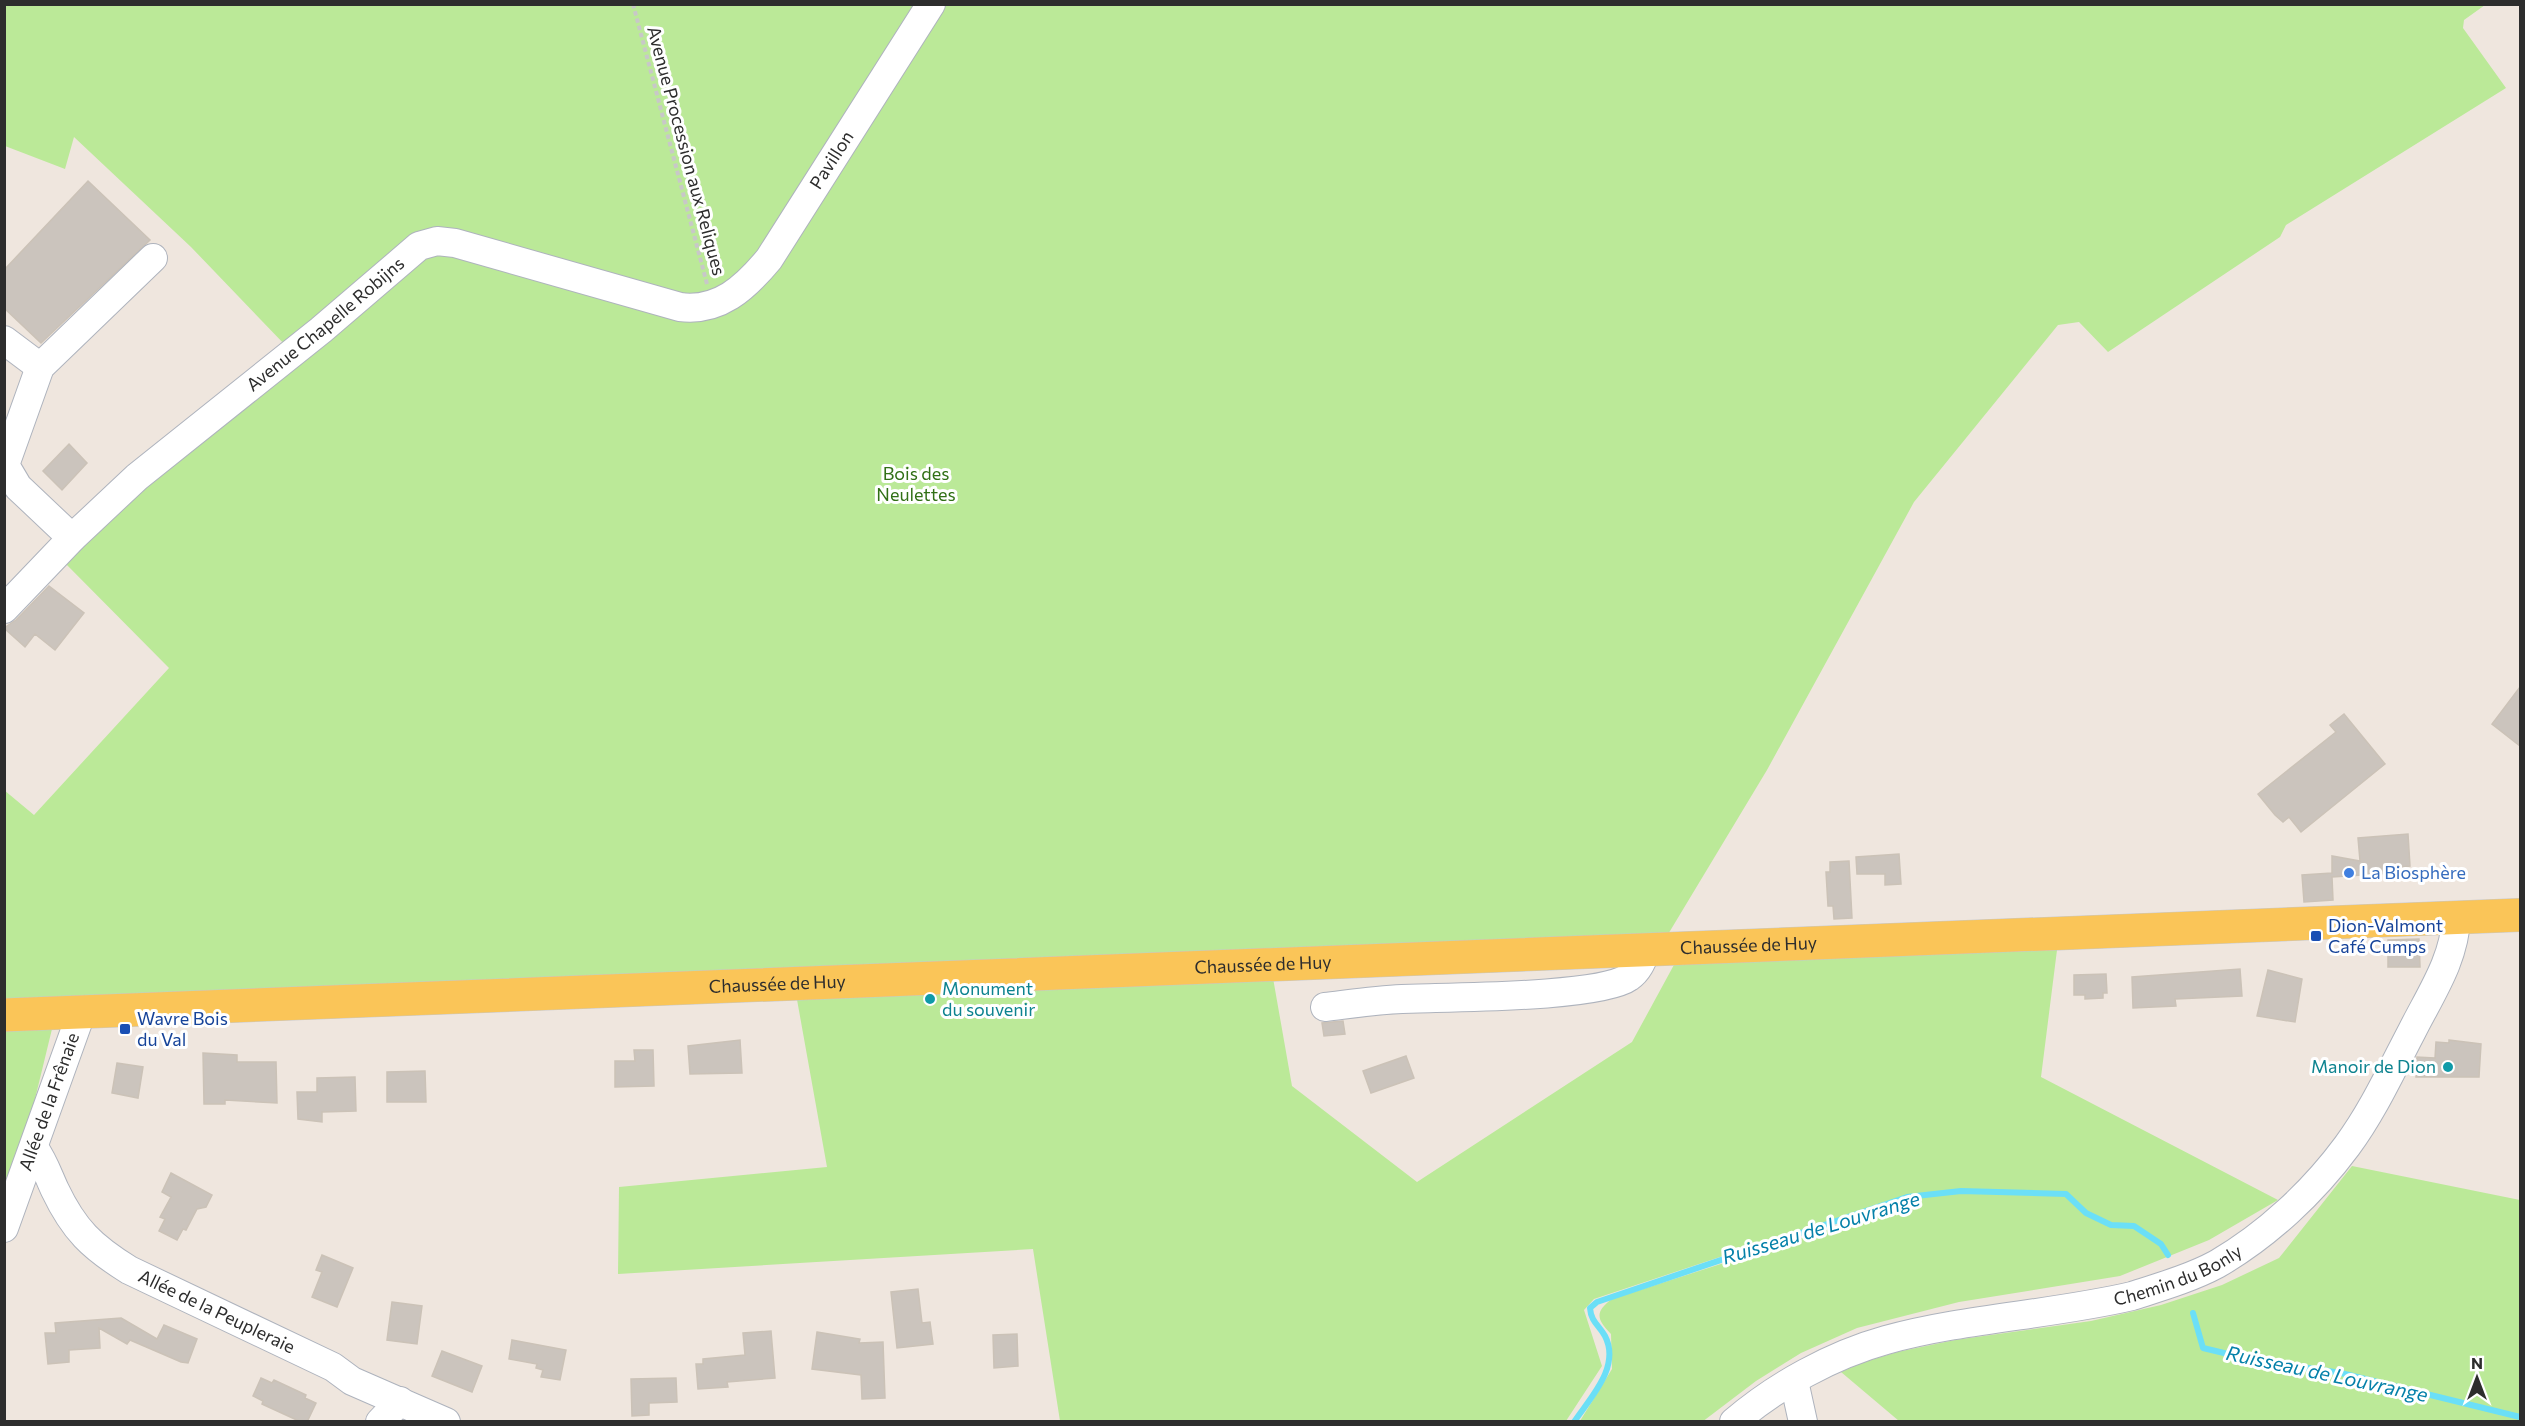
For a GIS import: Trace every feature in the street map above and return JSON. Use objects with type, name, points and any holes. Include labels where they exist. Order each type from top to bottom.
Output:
[{"type":"main road","name":"Chaussée de Huy","points":[[4,1015],[2520,915]]},
{"type":"street","name":"Pavillon","points":[[716,303],[749,283],[769,260],[931,4]]},
{"type":"street","name":"Avenue Chapelle Robijns","points":[[4,609],[72,538],[137,477],[321,330],[419,246],[428,242],[454,243],[671,306],[696,309],[716,303]]},
{"type":"street","points":[[72,538],[18,487],[5,465],[40,368],[153,258]]},
{"type":"street","points":[[4,340],[40,368]]},
{"type":"street","name":"Chemin du Bonly","points":[[1734,1422],[1794,1381],[1843,1356],[1884,1341],[2132,1296],[2168,1285],[2215,1265],[2244,1247],[2276,1221],[2323,1176],[2349,1144],[2382,1087],[2450,953],[2456,918]]},
{"type":"street","points":[[1325,1007],[1398,999],[1569,991],[1613,984],[1629,977],[1641,964],[1646,951]]},
{"type":"street","name":"Allée de la Frênaie","points":[[4,1228],[82,1011]]},
{"type":"street","name":"Allée de la Peupleraie","points":[[34,1148],[45,1164],[64,1209],[81,1235],[98,1251],[129,1270],[313,1357],[352,1381],[446,1422]]},
{"type":"street","points":[[1794,1381],[1803,1422]]},
{"type":"street","points":[[380,1422],[389,1416],[400,1401]]},
{"type":"path","name":"Avenue Procession aux Reliques","points":[[633,4],[708,289],[716,303]]},
{"type":"green space","name":"Bois des Neulettes","points":[[5,5],[2485,5],[2464,20],[2463,28],[2506,88],[2286,225],[2280,237],[2108,352],[2079,322],[2058,325],[1914,502],[1767,770],[1667,936],[5,999],[4,790],[34,815],[169,668],[63,561],[206,435],[452,232],[287,347],[191,247],[74,137],[65,169],[5,146]]},
{"type":"green space","points":[[2057,950],[2041,1077],[2278,1200],[2209,1240],[2120,1276],[1959,1302],[1857,1328],[1801,1353],[1756,1381],[1702,1422],[1580,1421],[1612,1369],[1611,1334],[1600,1320],[1602,1308],[1612,1299],[1904,1205],[1920,1202],[1919,1194],[1906,1195],[1594,1299],[1584,1310],[1602,1366],[1566,1421],[1060,1421],[1033,1249],[618,1274],[619,1187],[827,1167],[796,994],[1273,978],[1292,1086],[1417,1182],[1632,1042],[1675,963]]},
{"type":"green space","points":[[52,1029],[25,1140],[5,1193],[5,1030]]},
{"type":"green space","points":[[2352,1166],[2520,1200],[2520,1421],[1899,1421],[1841,1372],[1897,1352],[1955,1340],[2091,1321],[2161,1305],[2222,1285],[2279,1258]]},
{"type":"building","points":[[88,181],[150,240],[41,343],[4,308],[4,270]]},
{"type":"building","points":[[69,444],[87,463],[62,490],[43,471]]},
{"type":"building","points":[[49,586],[84,613],[55,650],[35,634],[25,647],[4,628],[16,620]]},
{"type":"building","points":[[2520,687],[2520,746],[2492,724]]},
{"type":"building","points":[[2344,714],[2385,764],[2301,832],[2289,817],[2283,822],[2275,815],[2258,794],[2336,732],[2330,725]]},
{"type":"building","points":[[2408,834],[2410,866],[2392,868],[2392,873],[2332,877],[2333,900],[2304,902],[2302,875],[2332,873],[2332,856],[2360,861],[2358,838]]},
{"type":"building","points":[[1899,854],[1901,884],[1885,885],[1885,874],[1857,874],[1856,857]]},
{"type":"building","points":[[1849,861],[1852,918],[1834,919],[1833,906],[1828,906],[1826,872],[1830,872],[1830,862]]},
{"type":"building","points":[[2419,939],[2420,967],[2388,967],[2388,940]]},
{"type":"building","points":[[2240,969],[2242,996],[2175,999],[2176,1006],[2133,1008],[2132,977]]},
{"type":"building","points":[[2268,970],[2302,979],[2295,1022],[2257,1016]]},
{"type":"building","points":[[2106,974],[2107,993],[2103,993],[2103,998],[2085,999],[2085,995],[2074,995],[2074,975]]},
{"type":"building","points":[[1343,1021],[1345,1034],[1324,1036],[1322,1023]]},
{"type":"building","points":[[740,1040],[742,1073],[690,1074],[688,1046]]},
{"type":"building","name":"Manoir de Dion","points":[[2449,1040],[2481,1044],[2479,1077],[2416,1077],[2417,1057],[2435,1058],[2436,1042],[2449,1043]]},
{"type":"building","points":[[634,1050],[653,1050],[654,1086],[615,1087],[615,1061],[635,1061]]},
{"type":"building","points":[[203,1053],[237,1055],[237,1062],[276,1062],[277,1103],[225,1100],[225,1104],[204,1104]]},
{"type":"building","points":[[1406,1056],[1414,1078],[1371,1093],[1363,1071]]},
{"type":"building","points":[[117,1063],[143,1067],[138,1098],[112,1093]]},
{"type":"building","points":[[425,1071],[426,1102],[387,1102],[387,1072]]},
{"type":"building","points":[[355,1077],[356,1111],[322,1112],[322,1122],[298,1119],[297,1092],[317,1092],[317,1078]]},
{"type":"building","points":[[171,1173],[212,1195],[206,1207],[197,1209],[186,1230],[183,1229],[177,1240],[159,1231],[165,1219],[160,1217],[171,1197],[162,1192]]},
{"type":"building","points":[[322,1255],[353,1268],[337,1307],[312,1297],[322,1272],[316,1270]]},
{"type":"building","points":[[918,1289],[922,1323],[930,1322],[933,1344],[897,1348],[891,1292]]},
{"type":"building","points":[[392,1302],[422,1306],[417,1344],[387,1340]]},
{"type":"building","points":[[121,1318],[157,1339],[164,1325],[197,1339],[188,1363],[130,1340],[127,1344],[99,1328],[100,1348],[69,1350],[69,1362],[48,1364],[45,1333],[56,1333],[55,1323]]},
{"type":"building","points":[[771,1331],[775,1378],[727,1382],[728,1387],[698,1389],[696,1364],[703,1364],[703,1359],[745,1355],[743,1333]]},
{"type":"building","points":[[817,1332],[860,1339],[859,1343],[883,1342],[885,1398],[862,1399],[861,1375],[812,1369]]},
{"type":"building","points":[[1017,1334],[1018,1366],[994,1368],[993,1335]]},
{"type":"building","points":[[512,1340],[566,1350],[560,1380],[541,1377],[543,1370],[536,1368],[537,1364],[509,1359]]},
{"type":"building","points":[[442,1351],[482,1366],[472,1392],[432,1376]]},
{"type":"building","points":[[261,1378],[272,1383],[274,1380],[306,1395],[305,1398],[316,1403],[307,1422],[301,1422],[262,1404],[263,1401],[253,1396]]},
{"type":"building","points":[[676,1378],[677,1402],[649,1403],[649,1415],[632,1416],[631,1379]]},
{"type":"waterway","name":"Ruisseau de Louvrange","points":[[1574,1422],[1601,1382],[1609,1359],[1609,1348],[1605,1336],[1591,1313],[1590,1308],[1597,1302],[1907,1197],[1961,1191],[2066,1194],[2086,1213],[2111,1225],[2134,1226],[2161,1244],[2168,1255]]},
{"type":"waterway","name":"Ruisseau de Louvrange","points":[[2193,1313],[2203,1348],[2249,1359],[2341,1373],[2520,1417]]},
{"type":"place","name":"La Biosphère","points":[[2349,873]]},
{"type":"place","name":"Dion-Valmont Café Cumps","points":[[2316,936]]},
{"type":"place","name":"Monument du souvenir","points":[[930,999]]},
{"type":"place","name":"Wavre Bois du Val","points":[[125,1029]]},
{"type":"place","name":"Manoir de Dion","points":[[2448,1067]]}]
